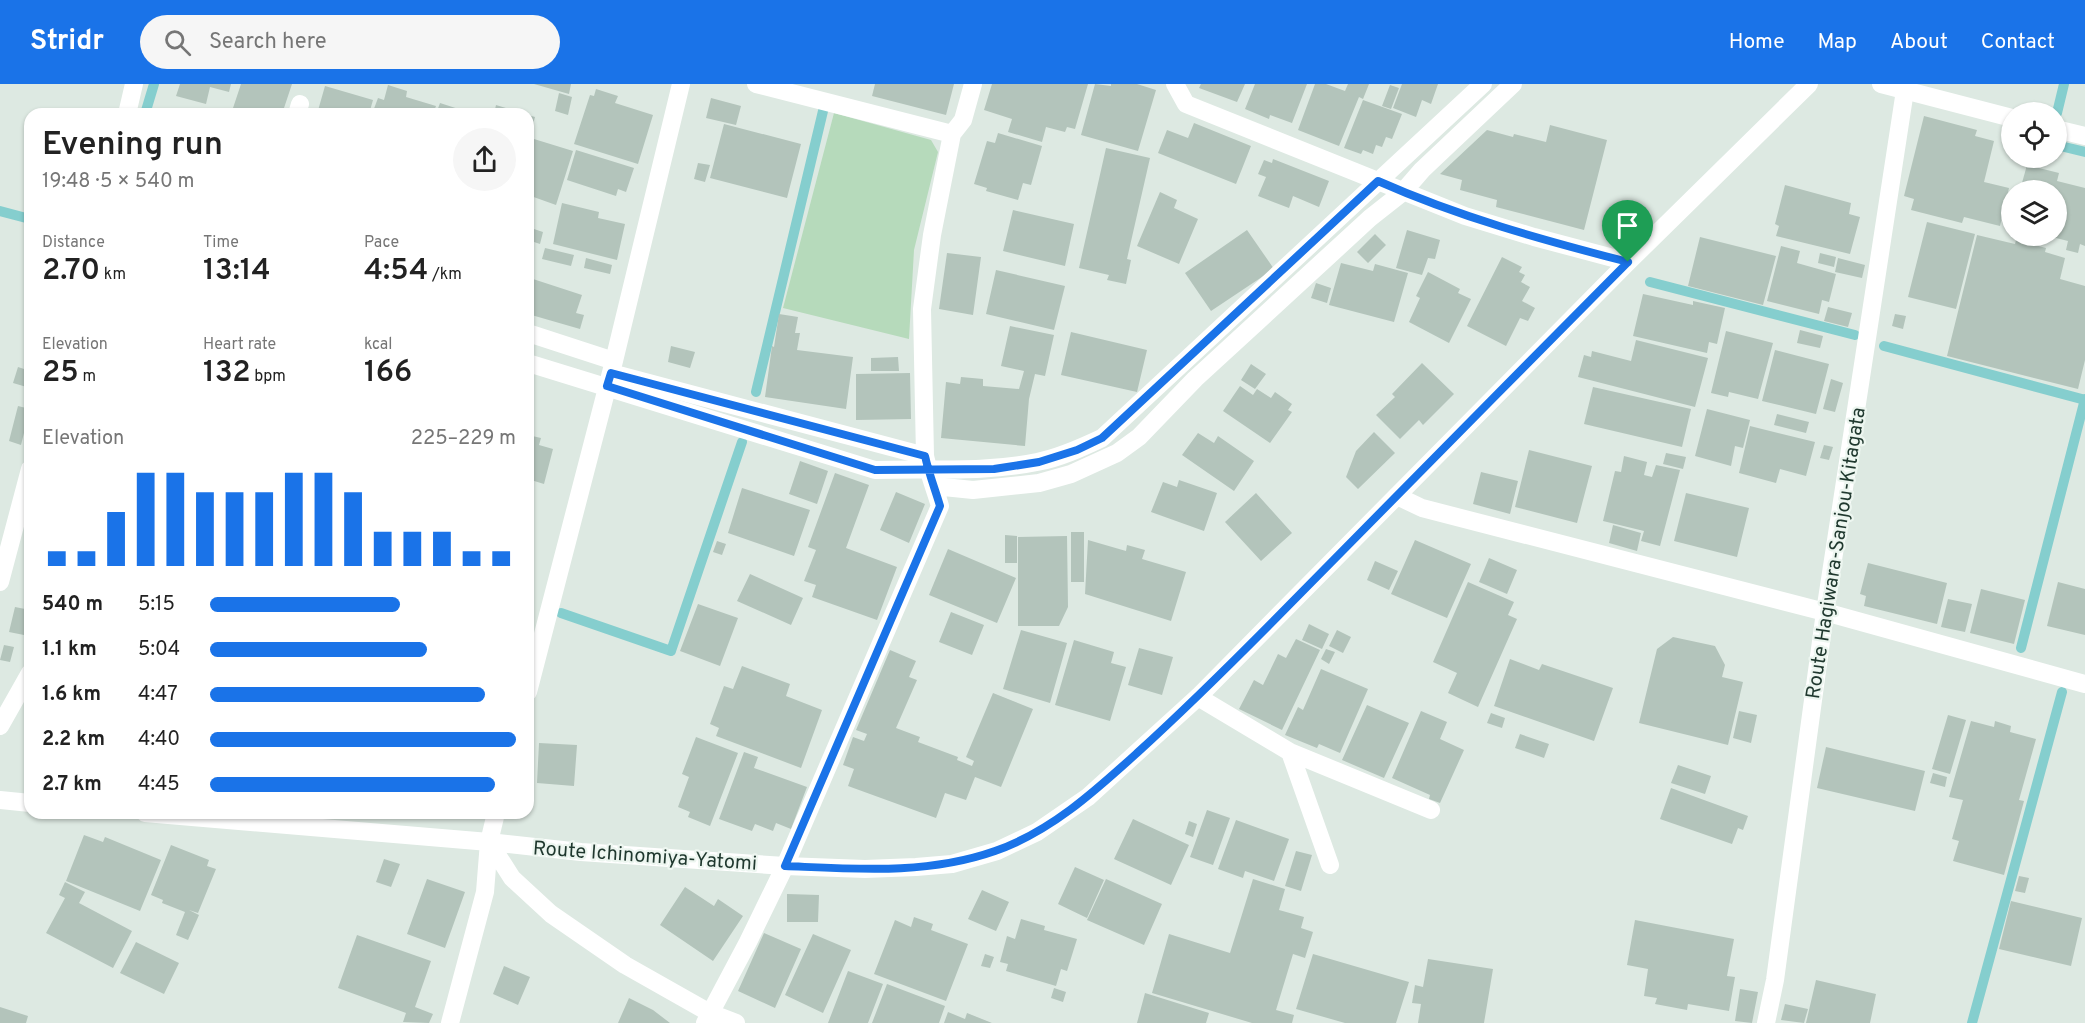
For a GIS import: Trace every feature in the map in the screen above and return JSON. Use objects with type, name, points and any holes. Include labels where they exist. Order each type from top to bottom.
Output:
[{"type":"street","points":[[128,108],[134,84]]},
{"type":"street","points":[[534,669],[611,373],[681,84]]},
{"type":"street","points":[[756,84],[952,134]]},
{"type":"street","points":[[707,1018],[785,866],[940,506],[926,462],[922,309],[932,236],[952,134],[963,120],[973,84]]},
{"type":"street","points":[[1175,84],[1186,104],[1306,150],[1403,192],[1465,216],[1628,262]]},
{"type":"street","points":[[534,364],[611,373],[926,462],[994,469],[1039,462],[1077,450],[1102,438],[1483,84]]},
{"type":"street","points":[[934,486],[973,490],[1039,483],[1071,474],[1117,453],[1139,437],[1195,379],[1362,225],[1403,192],[1422,170],[1514,84]]},
{"type":"street","name":"Route Ichinomiya-Yatomi","points":[[234,819],[581,852],[785,866],[865,869],[916,867],[952,864],[997,851],[1037,832],[1088,797],[1198,697],[1628,262],[1809,84]]},
{"type":"street","points":[[1881,84],[1906,88],[2001,115]]},
{"type":"street","name":"Route Hagiwara-Sanjou-Kitagata","points":[[1766,1023],[1775,980],[1825,612],[1906,88]]},
{"type":"street","points":[[2067,132],[2085,136]]},
{"type":"street","points":[[534,336],[611,373],[875,470],[926,462]]},
{"type":"street","points":[[1,576],[24,491]]},
{"type":"street","points":[[1396,496],[1422,508],[1825,612],[2085,684]]},
{"type":"street","points":[[0,726],[24,683]]},
{"type":"street","points":[[1198,697],[1290,752],[1431,810]]},
{"type":"street","points":[[1290,752],[1330,866]]},
{"type":"street","points":[[0,800],[24,802]]},
{"type":"street","points":[[450,1023],[485,891],[489,842],[495,819]]},
{"type":"street","points":[[489,842],[512,878],[551,914],[707,1018],[736,1023]]},
{"type":"green space","points":[[834,113],[931,140],[938,152],[914,250],[909,339],[783,308]]},
{"type":"building","points":[[180,84],[231,84],[229,92],[210,87],[206,104],[176,96]]},
{"type":"building","points":[[241,84],[292,84],[284,108],[233,108]]},
{"type":"building","points":[[534,84],[571,84],[569,94]]},
{"type":"building","points":[[875,84],[954,84],[946,115],[872,96]]},
{"type":"building","points":[[992,84],[1088,84],[1075,129],[1067,127],[1065,132],[1046,127],[1042,142],[1008,132],[1012,119],[984,110]]},
{"type":"building","points":[[1095,84],[1111,86],[1111,84],[1137,84],[1156,90],[1138,151],[1081,135]]},
{"type":"building","points":[[1201,84],[1245,84],[1237,102],[1199,88]]},
{"type":"building","points":[[1255,84],[1307,84],[1292,123],[1270,115],[1269,119],[1245,109]]},
{"type":"building","points":[[1315,84],[1326,84],[1345,91],[1348,84],[1369,84],[1363,99],[1359,97],[1339,146],[1298,130]]},
{"type":"building","points":[[1402,84],[1438,84],[1431,104],[1422,100],[1416,117],[1393,108]]},
{"type":"building","points":[[388,85],[407,91],[406,97],[436,106],[435,108],[374,108],[378,98],[384,100]]},
{"type":"building","points":[[1390,85],[1399,88],[1391,109],[1382,106]]},
{"type":"building","points":[[325,86],[373,100],[371,108],[319,108]]},
{"type":"building","points":[[596,89],[618,96],[615,103],[653,115],[638,164],[574,144],[590,95],[594,96]]},
{"type":"building","points":[[559,93],[572,97],[568,115],[555,111]]},
{"type":"building","points":[[711,98],[741,106],[736,125],[706,118]]},
{"type":"building","points":[[1363,100],[1402,114],[1392,139],[1386,137],[1382,147],[1376,145],[1373,154],[1363,150],[1361,154],[1344,148]]},
{"type":"building","points":[[440,103],[455,108],[438,108]]},
{"type":"building","points":[[1924,116],[1977,130],[1975,136],[1994,141],[1984,182],[2001,186],[2000,226],[1964,217],[1962,223],[1911,210],[1914,199],[1904,196]]},
{"type":"building","points":[[1194,123],[1251,146],[1236,184],[1158,153],[1167,130],[1188,138]]},
{"type":"building","points":[[724,124],[801,144],[787,198],[710,178]]},
{"type":"building","points":[[1550,125],[1607,140],[1584,230],[1496,207],[1497,200],[1460,190],[1462,180],[1440,174],[1487,130],[1546,142]]},
{"type":"building","points":[[998,133],[1042,146],[1031,185],[1023,183],[1018,200],[986,191],[987,188],[974,184],[987,141],[995,143]]},
{"type":"building","points":[[534,139],[573,151],[556,205],[534,197]]},
{"type":"building","points":[[1106,148],[1150,158],[1127,259],[1131,260],[1126,284],[1107,280],[1109,275],[1079,268]]},
{"type":"building","points":[[576,150],[634,168],[626,192],[618,189],[616,196],[567,180]]},
{"type":"building","points":[[1273,159],[1329,181],[1319,207],[1293,196],[1289,208],[1258,196],[1266,177],[1258,174],[1264,160],[1272,163]]},
{"type":"building","points":[[698,163],[710,165],[705,182],[694,179]]},
{"type":"building","points":[[2026,168],[2039,168],[2059,173],[2057,180],[2023,180]]},
{"type":"building","points":[[2067,184],[2085,188],[2085,246],[2080,244],[2078,253],[2066,250],[2068,241]]},
{"type":"building","points":[[1785,185],[1851,203],[1849,214],[1860,217],[1850,254],[1776,236],[1779,226],[1775,224]]},
{"type":"building","points":[[1160,192],[1177,200],[1174,208],[1198,219],[1179,264],[1137,246]]},
{"type":"building","points":[[562,203],[599,212],[598,218],[625,224],[617,260],[553,244]]},
{"type":"building","points":[[1013,210],[1074,224],[1065,266],[1003,251]]},
{"type":"building","points":[[1927,222],[1975,234],[1956,309],[1908,297]]},
{"type":"building","points":[[534,229],[543,232],[540,244],[534,242]]},
{"type":"building","points":[[1247,230],[1274,269],[1211,311],[1185,273]]},
{"type":"building","points":[[1407,230],[1440,240],[1435,259],[1428,258],[1422,275],[1396,268]]},
{"type":"building","points":[[1375,234],[1386,245],[1368,263],[1357,252]]},
{"type":"building","points":[[1977,235],[2001,241],[2001,246],[2046,248],[2045,252],[2065,258],[2060,279],[2085,286],[2085,360],[2078,389],[1947,356]]},
{"type":"building","points":[[1700,237],[1776,256],[1763,305],[1688,286]]},
{"type":"building","points":[[1781,246],[1800,251],[1797,263],[1836,274],[1829,302],[1822,300],[1819,314],[1767,301]]},
{"type":"building","points":[[545,248],[574,255],[571,266],[542,259]]},
{"type":"building","points":[[947,253],[981,257],[973,315],[939,309]]},
{"type":"building","points":[[1820,253],[1836,257],[1834,267],[1818,263]]},
{"type":"building","points":[[1502,257],[1522,267],[1519,272],[1525,275],[1521,282],[1530,287],[1522,301],[1535,308],[1528,321],[1520,318],[1506,346],[1467,326]]},
{"type":"building","points":[[586,258],[612,265],[610,274],[584,268]]},
{"type":"building","points":[[1838,258],[1865,265],[1862,278],[1835,272]]},
{"type":"building","points":[[1341,263],[1373,271],[1375,264],[1408,273],[1394,322],[1329,305]]},
{"type":"building","points":[[996,270],[1065,286],[1054,330],[986,314]]},
{"type":"building","points":[[1428,272],[1460,289],[1458,293],[1471,299],[1449,343],[1409,322],[1420,298],[1416,296]]},
{"type":"building","points":[[534,279],[582,295],[576,313],[584,315],[580,329],[534,316]]},
{"type":"building","points":[[1316,283],[1331,288],[1327,303],[1311,298]]},
{"type":"building","points":[[1643,294],[1693,305],[1693,301],[1725,308],[1717,344],[1709,342],[1707,353],[1633,336]]},
{"type":"building","points":[[1828,307],[1852,313],[1848,327],[1824,321]]},
{"type":"building","points":[[779,314],[798,317],[795,333],[800,333],[797,350],[853,357],[846,409],[765,397]]},
{"type":"building","points":[[1895,314],[1906,316],[1903,329],[1892,326]]},
{"type":"building","points":[[1010,326],[1054,335],[1045,376],[1035,374],[1029,399],[1025,446],[941,438],[946,382],[960,384],[961,377],[983,379],[983,386],[1019,389],[1024,371],[1001,366]]},
{"type":"building","points":[[1800,330],[1823,336],[1820,348],[1797,343]]},
{"type":"building","points":[[1726,331],[1773,343],[1758,399],[1729,392],[1728,397],[1711,393]]},
{"type":"building","points":[[1071,332],[1147,350],[1137,392],[1061,375]]},
{"type":"building","points":[[1636,340],[1708,358],[1695,407],[1578,377],[1584,355],[1591,357],[1592,351],[1631,361]]},
{"type":"building","points":[[671,346],[695,352],[690,368],[668,362]]},
{"type":"building","points":[[1775,350],[1829,364],[1816,414],[1762,401]]},
{"type":"building","points":[[898,357],[899,371],[871,371],[871,358]]},
{"type":"building","points":[[1422,363],[1454,394],[1423,425],[1419,420],[1400,439],[1376,415],[1395,397],[1392,394]]},
{"type":"building","points":[[1251,364],[1266,374],[1255,389],[1241,380]]},
{"type":"building","points":[[18,367],[24,369],[24,386],[13,383]]},
{"type":"building","points":[[910,373],[911,419],[856,420],[856,374]]},
{"type":"building","points":[[1831,379],[1843,383],[1835,412],[1823,409]]},
{"type":"building","points":[[1240,386],[1253,395],[1257,389],[1271,398],[1275,392],[1292,404],[1288,410],[1292,412],[1270,443],[1223,411]]},
{"type":"building","points":[[1593,387],[1691,409],[1682,447],[1584,424]]},
{"type":"building","points":[[18,406],[24,408],[24,433],[21,445],[9,441]]},
{"type":"building","points":[[1707,409],[1750,420],[1743,448],[1735,446],[1731,466],[1695,456]]},
{"type":"building","points":[[1777,414],[1809,422],[1806,433],[1774,425]]},
{"type":"building","points":[[1750,426],[1815,442],[1806,476],[1780,469],[1776,483],[1739,473]]},
{"type":"building","points":[[1374,432],[1395,453],[1358,489],[1346,477],[1356,451]]},
{"type":"building","points":[[1198,433],[1214,443],[1218,436],[1254,461],[1234,491],[1182,455]]},
{"type":"building","points":[[534,436],[541,438],[539,445],[553,449],[544,484],[534,481]]},
{"type":"building","points":[[1824,445],[1833,447],[1829,460],[1820,458]]},
{"type":"building","points":[[1529,450],[1592,466],[1577,523],[1515,507]]},
{"type":"building","points":[[1666,453],[1686,457],[1683,469],[1663,464]]},
{"type":"building","points":[[1624,456],[1647,462],[1644,475],[1652,477],[1656,465],[1680,470],[1660,546],[1641,541],[1644,531],[1603,521],[1615,471],[1621,472]]},
{"type":"building","points":[[800,461],[828,471],[817,504],[789,494]]},
{"type":"building","points":[[1481,472],[1518,481],[1510,514],[1473,504]]},
{"type":"building","points":[[835,473],[869,485],[846,548],[897,567],[877,620],[812,597],[816,585],[804,581],[816,550],[808,547]]},
{"type":"building","points":[[1179,480],[1217,493],[1204,531],[1151,512],[1163,482],[1177,487]]},
{"type":"building","points":[[742,488],[810,510],[794,556],[728,533]]},
{"type":"building","points":[[896,492],[925,504],[909,543],[880,530]]},
{"type":"building","points":[[1256,493],[1292,533],[1261,561],[1225,522]]},
{"type":"building","points":[[1686,493],[1749,508],[1737,557],[1674,541]]},
{"type":"building","points":[[1613,525],[1641,533],[1637,551],[1609,543]]},
{"type":"building","points":[[1071,532],[1084,532],[1084,582],[1071,582]]},
{"type":"building","points":[[1005,535],[1017,536],[1017,563],[1005,563]]},
{"type":"building","points":[[1067,536],[1068,607],[1059,626],[1018,626],[1018,537]]},
{"type":"building","points":[[1088,540],[1126,551],[1127,545],[1145,550],[1142,559],[1186,572],[1171,621],[1085,594]]},
{"type":"building","points":[[1415,540],[1471,564],[1447,618],[1391,594]]},
{"type":"building","points":[[717,541],[726,544],[722,555],[713,552]]},
{"type":"building","points":[[948,549],[1016,578],[997,623],[929,595]]},
{"type":"building","points":[[1489,558],[1517,570],[1507,594],[1479,582]]},
{"type":"building","points":[[1375,561],[1398,571],[1389,590],[1367,580]]},
{"type":"building","points":[[1868,563],[1947,583],[1937,624],[1864,606],[1866,596],[1860,594]]},
{"type":"building","points":[[750,574],[803,598],[791,625],[737,601]]},
{"type":"building","points":[[1468,582],[1514,602],[1508,615],[1517,619],[1478,707],[1448,693],[1457,673],[1433,662]]},
{"type":"building","points":[[2058,582],[2085,589],[2085,635],[2047,626]]},
{"type":"building","points":[[1981,589],[2025,600],[2014,644],[1970,633]]},
{"type":"building","points":[[1948,599],[1972,604],[1965,632],[1941,627]]},
{"type":"building","points":[[698,604],[738,618],[720,666],[680,651]]},
{"type":"building","points":[[15,607],[24,609],[24,635],[9,632]]},
{"type":"building","points":[[951,612],[984,625],[972,655],[939,642]]},
{"type":"building","points":[[1309,624],[1329,634],[1322,649],[1302,640]]},
{"type":"building","points":[[1021,630],[1067,643],[1050,703],[1003,689]]},
{"type":"building","points":[[1337,630],[1351,637],[1343,653],[1329,646]]},
{"type":"building","points":[[1673,637],[1715,646],[1725,665],[1722,677],[1743,682],[1728,745],[1639,723],[1657,649]]},
{"type":"building","points":[[1296,639],[1320,650],[1282,730],[1239,709],[1254,680],[1263,685],[1278,654],[1286,658]]},
{"type":"building","points":[[1074,640],[1114,652],[1111,663],[1126,667],[1110,721],[1055,705]]},
{"type":"building","points":[[4,645],[14,647],[10,662],[0,660]]},
{"type":"building","points":[[1139,648],[1173,657],[1162,695],[1128,685]]},
{"type":"building","points":[[1326,649],[1335,652],[1329,664],[1321,659]]},
{"type":"building","points":[[890,650],[916,661],[909,677],[917,680],[896,728],[920,737],[918,742],[958,757],[957,760],[972,766],[974,761],[966,757],[993,693],[1033,709],[1001,787],[975,777],[966,800],[945,793],[936,818],[848,786],[854,769],[843,765],[853,737],[864,741],[867,734],[856,730]]},
{"type":"building","points":[[1510,659],[1539,670],[1542,664],[1613,688],[1594,741],[1494,706]]},
{"type":"building","points":[[742,666],[790,684],[786,696],[822,710],[801,768],[716,736],[719,728],[710,724],[724,686],[733,689]]},
{"type":"building","points":[[1321,669],[1368,689],[1340,753],[1319,744],[1317,748],[1285,735],[1298,707],[1303,710]]},
{"type":"building","points":[[1367,705],[1409,723],[1384,778],[1342,760]]},
{"type":"building","points":[[1421,711],[1447,722],[1440,739],[1464,750],[1440,803],[1429,799],[1430,795],[1392,778]]},
{"type":"building","points":[[1739,711],[1757,715],[1751,743],[1733,738]]},
{"type":"building","points":[[1491,713],[1505,718],[1502,728],[1487,723]]},
{"type":"building","points":[[1948,715],[1966,720],[1950,774],[1932,769]]},
{"type":"building","points":[[1971,721],[1994,727],[1995,721],[2011,726],[2010,732],[2036,739],[2019,800],[2024,801],[2004,875],[1953,861],[1959,841],[1952,839],[1963,800],[1949,797]]},
{"type":"building","points":[[1520,734],[1549,744],[1544,758],[1515,748]]},
{"type":"building","points":[[696,737],[738,753],[710,826],[688,817],[690,812],[678,807],[689,777],[682,774]]},
{"type":"building","points":[[539,743],[577,745],[574,786],[537,783]]},
{"type":"building","points":[[1826,747],[1925,771],[1915,811],[1817,788]]},
{"type":"building","points":[[744,752],[758,757],[754,768],[807,787],[791,829],[776,823],[773,831],[755,824],[752,831],[719,819]]},
{"type":"building","points":[[1678,765],[1711,776],[1705,794],[1671,783]]},
{"type":"building","points":[[1933,773],[1947,777],[1945,787],[1930,783]]},
{"type":"building","points":[[1671,788],[1748,816],[1743,830],[1738,828],[1732,844],[1660,819]]},
{"type":"building","points":[[1207,810],[1230,818],[1213,865],[1190,857]]},
{"type":"building","points":[[1133,819],[1189,845],[1171,885],[1114,859]]},
{"type":"building","points":[[1236,820],[1289,839],[1274,881],[1245,871],[1243,878],[1218,869]]},
{"type":"building","points":[[1189,821],[1197,824],[1193,837],[1185,834]]},
{"type":"building","points":[[84,835],[103,842],[105,837],[161,860],[140,911],[66,881]]},
{"type":"building","points":[[171,845],[209,860],[207,866],[216,869],[198,913],[189,910],[199,915],[188,940],[176,935],[185,912],[162,903],[163,900],[151,895]]},
{"type":"building","points":[[1296,851],[1312,855],[1301,891],[1285,886]]},
{"type":"building","points":[[384,859],[400,864],[391,887],[376,882]]},
{"type":"building","points":[[1075,867],[1104,880],[1087,918],[1058,904]]},
{"type":"building","points":[[2019,876],[2029,878],[2025,893],[2015,891]]},
{"type":"building","points":[[427,879],[465,892],[445,948],[407,934]]},
{"type":"building","points":[[1106,879],[1162,904],[1144,945],[1087,920]]},
{"type":"building","points":[[1253,879],[1285,889],[1279,910],[1304,917],[1301,928],[1313,932],[1305,958],[1293,954],[1276,1010],[1294,1015],[1292,1023],[1252,1023],[1152,993],[1169,934],[1230,953]]},
{"type":"building","points":[[65,882],[85,892],[79,903],[132,931],[113,968],[46,933],[65,898],[59,895]]},
{"type":"building","points":[[685,887],[714,906],[718,899],[743,916],[713,961],[660,925]]},
{"type":"building","points":[[982,890],[1009,902],[996,931],[968,919]]},
{"type":"building","points":[[787,894],[819,895],[818,922],[787,922]]},
{"type":"building","points":[[2011,901],[2082,918],[2071,966],[1999,949]]},
{"type":"building","points":[[914,917],[933,924],[931,930],[968,944],[946,1001],[874,974],[895,920],[911,927]]},
{"type":"building","points":[[1021,919],[1045,926],[1044,930],[1077,939],[1067,971],[1061,969],[1056,986],[1006,971],[1008,964],[1000,962],[1007,936],[1015,939]]},
{"type":"building","points":[[1635,920],[1734,939],[1727,976],[1735,977],[1729,1011],[1688,1004],[1687,1010],[1655,1004],[1657,998],[1644,996],[1648,969],[1627,965]]},
{"type":"building","points":[[764,933],[801,949],[775,1008],[738,991]]},
{"type":"building","points":[[813,934],[851,950],[823,1013],[785,995]]},
{"type":"building","points":[[357,935],[431,961],[415,1007],[433,1014],[429,1023],[403,1022],[406,1013],[338,988]]},
{"type":"building","points":[[136,942],[179,963],[164,994],[120,973]]},
{"type":"building","points":[[985,954],[994,957],[990,968],[981,966]]},
{"type":"building","points":[[1313,954],[1409,982],[1396,1023],[1345,1023],[1296,1009]]},
{"type":"building","points":[[1428,959],[1493,969],[1484,1023],[1418,1023],[1421,1004],[1412,1003],[1415,985],[1423,987]]},
{"type":"building","points":[[504,966],[530,977],[518,1005],[493,994]]},
{"type":"building","points":[[848,971],[883,984],[868,1023],[828,1023]]},
{"type":"building","points":[[1816,980],[1876,994],[1870,1023],[1806,1023]]},
{"type":"building","points":[[887,984],[945,1006],[939,1023],[872,1023]]},
{"type":"building","points":[[1054,988],[1066,992],[1063,1002],[1051,998]]},
{"type":"building","points":[[1740,989],[1758,992],[1752,1023],[1735,1021]]},
{"type":"building","points":[[1145,993],[1209,1013],[1206,1023],[1137,1023]]},
{"type":"building","points":[[629,998],[653,1010],[670,1023],[618,1023]]},
{"type":"building","points":[[1785,1004],[1808,1009],[1804,1023],[1781,1020]]},
{"type":"building","points":[[0,1007],[28,1016],[26,1023],[0,1023]]},
{"type":"building","points":[[948,1012],[965,1019],[967,1013],[992,1023],[944,1023]]},
{"type":"waterway","points":[[147,108],[154,84]]},
{"type":"waterway","points":[[2060,102],[2064,84]]},
{"type":"waterway","points":[[756,392],[823,111]]},
{"type":"waterway","points":[[2067,148],[2085,152]]},
{"type":"waterway","points":[[0,211],[24,217]]},
{"type":"waterway","points":[[1650,282],[1855,335]]},
{"type":"waterway","points":[[1884,346],[2085,400]]},
{"type":"waterway","points":[[2021,648],[2085,399]]},
{"type":"waterway","points":[[561,613],[671,651],[742,442]]},
{"type":"waterway","points":[[1972,1023],[2062,692]]},
{"type":"route","points":[[1628,262],[1198,697],[1088,797],[1037,832],[997,851],[952,864],[865,869],[785,866],[940,506],[929,477],[927,468],[925,456],[611,373],[607,386],[875,470],[927,468],[994,469],[1039,462],[1077,450],[1102,438],[1378,181],[1465,216],[1628,262]]}]
